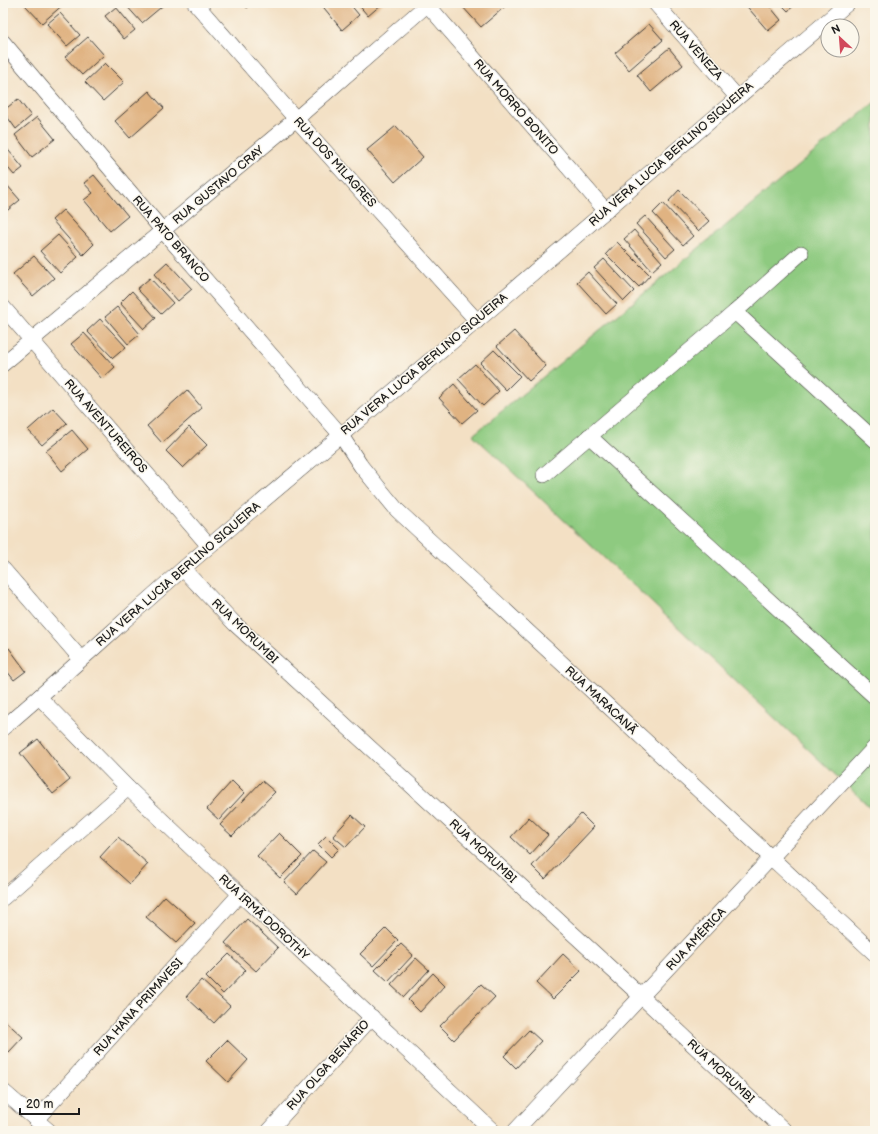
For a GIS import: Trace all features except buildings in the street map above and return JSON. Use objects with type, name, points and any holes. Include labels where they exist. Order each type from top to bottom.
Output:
[{"type":"street","name":"RUA DOS MILAGRES","points":[[195,3],[296,119],[477,321]]},
{"type":"street","name":"RUA VENEZA","points":[[655,3],[737,97]]},
{"type":"street","name":"RUA VERA LUCIA BERLINO SIQUEIRA","points":[[3,728],[39,698],[209,546],[340,434],[477,321],[848,3]]},
{"type":"street","name":"RUA GUSTAVO CRAY","points":[[3,364],[296,119],[427,4]]},
{"type":"street","name":"RUA MORRO BONITO","points":[[427,4],[606,211]]},
{"type":"street","name":"RUA PATO BRANCO","points":[[3,42],[162,231],[340,434]]},
{"type":"street","points":[[544,475],[735,312],[801,253]]},
{"type":"street","name":"RUA AVENTUREIROS","points":[[3,307],[209,546]]},
{"type":"street","points":[[735,312],[875,440]]},
{"type":"street","name":"RUA MARACANÃ","points":[[340,434],[361,466],[397,510],[875,954]]},
{"type":"street","points":[[589,436],[875,697]]},
{"type":"street","points":[[3,569],[81,659]]},
{"type":"street","name":"RUA MORUMBI","points":[[183,569],[235,624],[642,997],[785,1131]]},
{"type":"street","name":"RUA IRMÃ DOROTHY","points":[[39,698],[128,788],[494,1131]]},
{"type":"street","name":"RUA AMÉRICA","points":[[515,1131],[875,747]]},
{"type":"street","points":[[3,898],[128,788]]},
{"type":"street","name":"RUA HANA PRIMAVESI","points":[[36,1120],[240,894]]},
{"type":"street","name":"RUA OLGA BENÁRIO","points":[[269,1131],[372,1017]]},
{"type":"street","points":[[6,1100],[36,1120],[49,1131]]},
{"type":"green space","points":[[875,102],[875,812],[473,435]]}]
